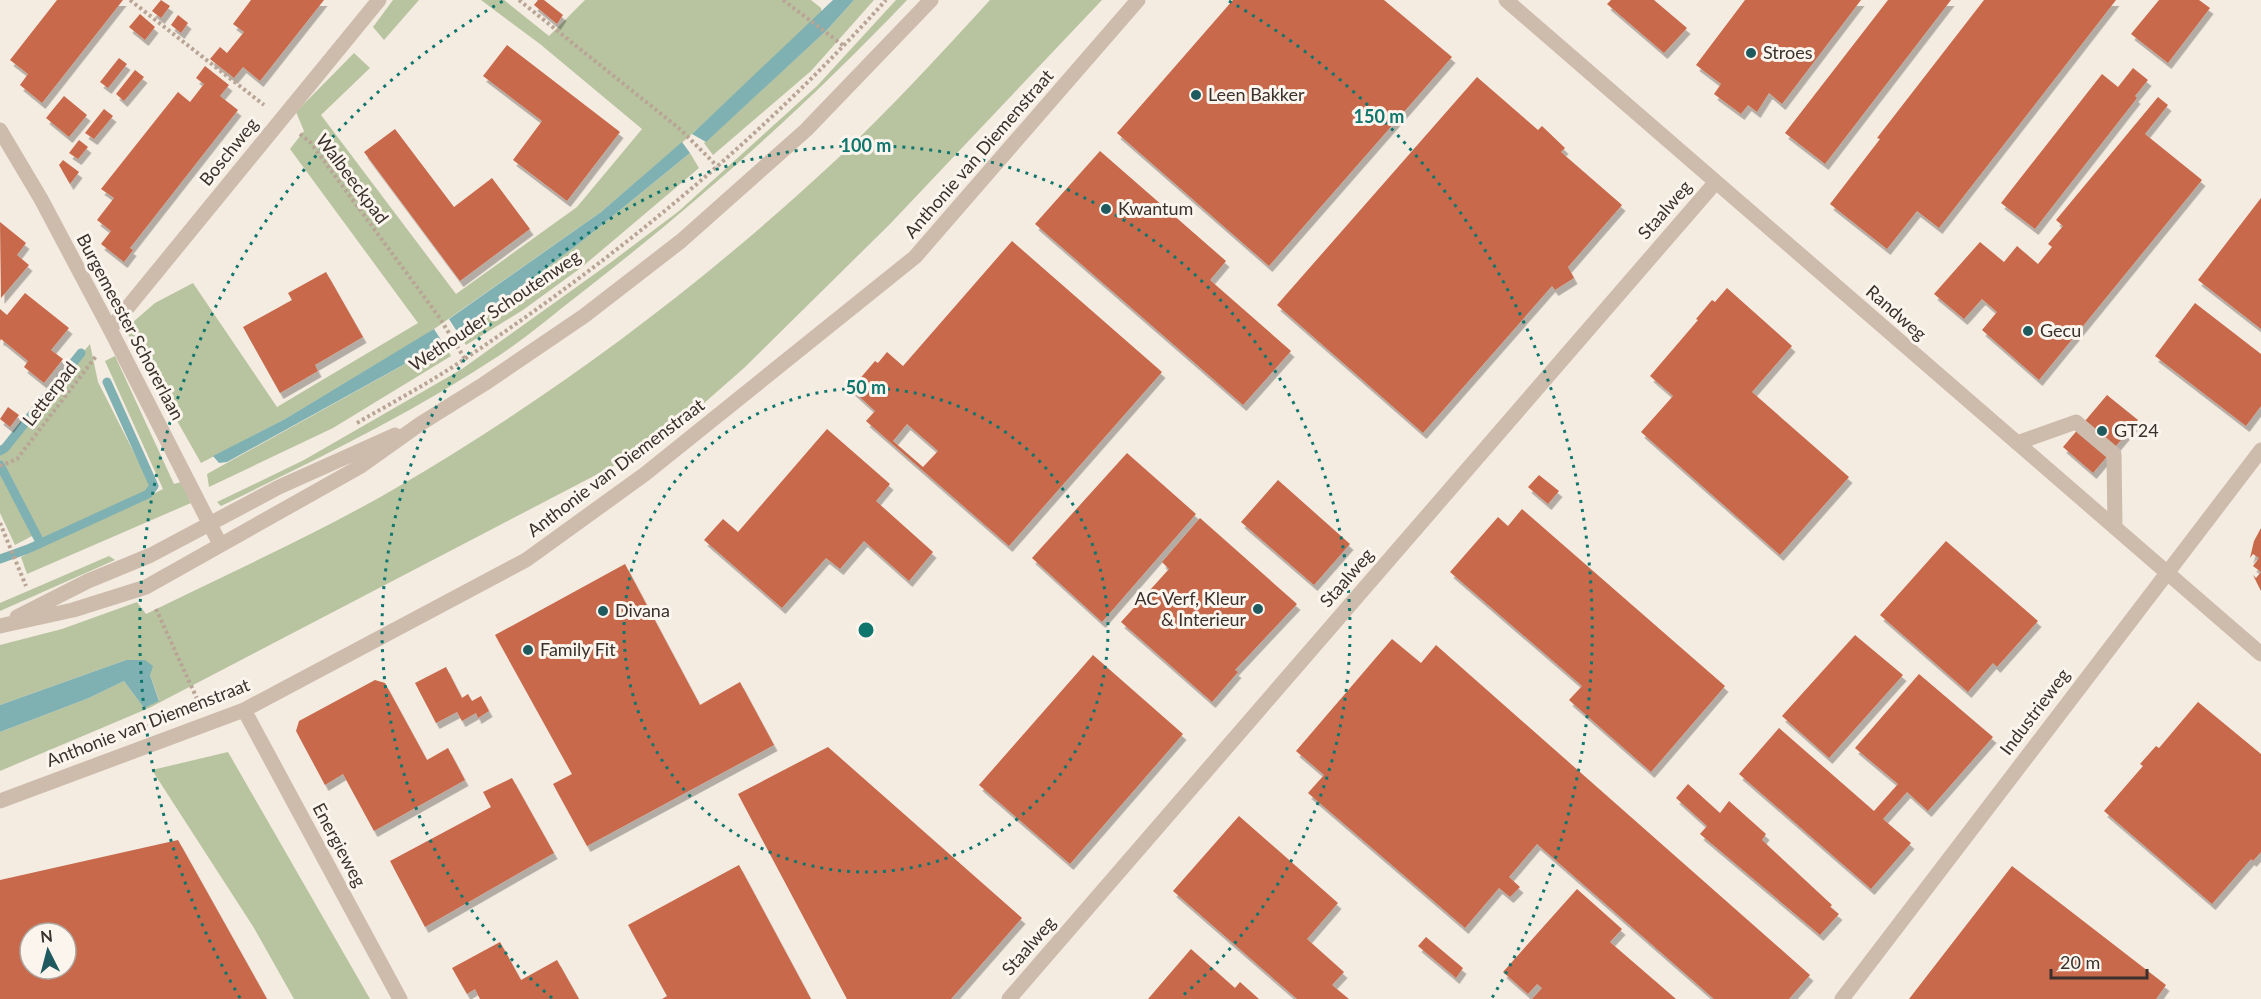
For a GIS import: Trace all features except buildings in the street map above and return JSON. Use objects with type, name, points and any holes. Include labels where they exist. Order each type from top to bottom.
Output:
[{"type":"street","name":"Boschweg","points":[[110,329],[379,0]]},
{"type":"street","points":[[0,626],[73,610],[147,587],[361,466],[420,424],[584,316],[681,241],[806,130],[931,0]]},
{"type":"street","name":"Anthonie van Diemenstraat","points":[[0,801],[244,710],[526,560],[645,474],[915,257],[1138,0]]},
{"type":"street","name":"Randweg","points":[[1506,0],[2261,654]]},
{"type":"street","name":"Burgemeester Schorerlaan","points":[[0,130],[41,199],[220,544]]},
{"type":"street","name":"Staalweg","points":[[1009,999],[1715,183]]},
{"type":"street","points":[[2017,443],[2076,422],[2114,454],[2115,528]]},
{"type":"street","points":[[0,626],[88,581],[135,562],[279,487],[420,424]]},
{"type":"street","name":"Industrieweg","points":[[1842,999],[2261,450]]},
{"type":"street","name":"Energieweg","points":[[244,710],[400,999]]},
{"type":"path","name":"Walbeeckpad","points":[[130,0],[310,142],[439,317],[465,359]]},
{"type":"path","points":[[519,0],[681,130],[717,166]]},
{"type":"path","points":[[783,0],[828,37],[844,46]]},
{"type":"path","name":"Wethouder Schoutenweg","points":[[348,428],[465,359],[634,237],[717,166],[844,46],[885,0]]},
{"type":"path","name":"Letterpad","points":[[0,466],[17,459],[100,351],[110,329]]},
{"type":"path","points":[[0,523],[27,586]]},
{"type":"path","points":[[18,590],[35,583]]},
{"type":"path","points":[[147,587],[208,723]]},
{"type":"green space","points":[[393,0],[419,0],[384,40],[373,27]]},
{"type":"green space","points":[[481,0],[504,0],[549,36],[585,0],[811,0],[821,8],[822,13],[692,134],[601,212],[427,334],[285,419],[201,463],[125,329],[155,303],[193,283],[277,407],[418,323],[290,149],[304,131],[296,112],[354,53],[370,68],[321,115],[456,294],[577,207],[642,129],[540,44]]},
{"type":"green space","points":[[854,0],[874,0],[811,71],[713,155],[704,143],[827,30]]},
{"type":"green space","points":[[896,0],[907,0],[870,39],[754,149],[632,253],[523,339],[432,397],[363,435],[221,506],[217,502],[304,460],[462,369],[610,263],[679,211],[817,86]]},
{"type":"green space","points":[[990,0],[1102,0],[890,224],[744,368],[661,441],[149,708],[0,771],[0,732],[89,698],[124,681],[144,708],[159,700],[150,675],[126,660],[0,705],[0,645],[62,629],[137,602],[146,614],[303,538],[365,505],[455,453],[513,416],[680,294],[785,206],[876,121]]},
{"type":"green space","points":[[690,153],[699,168],[582,267],[523,310],[466,345],[458,333],[576,246]]},
{"type":"green space","points":[[443,343],[451,356],[333,428],[209,487],[207,474]]},
{"type":"green space","points":[[90,344],[98,382],[154,492],[141,500],[163,489],[105,361],[115,356],[174,484],[181,482],[191,503],[27,574],[21,557],[91,523],[39,544],[34,535],[15,545],[0,513],[0,451]]},
{"type":"green space","points":[[109,556],[115,560],[0,611],[0,603]]},
{"type":"green space","points":[[228,752],[370,999],[294,999],[254,928],[152,770]]},
{"type":"water","points":[[833,0],[854,0],[827,30],[706,142],[692,134]]},
{"type":"water","points":[[682,142],[690,153],[576,246],[458,333],[449,319],[601,212]]},
{"type":"water","points":[[434,329],[443,343],[227,462],[219,463],[213,456],[285,419]]},
{"type":"water","points":[[126,660],[145,660],[153,666],[150,675],[159,701],[144,708],[124,681],[89,698],[0,732],[0,705]]},
{"type":"waterway","points":[[0,451],[5,448],[81,353]]},
{"type":"waterway","points":[[0,559],[28,549],[148,494],[154,486],[107,382]]},
{"type":"waterway","points":[[0,465],[40,542]]},
{"type":"place","name":"Stroes","points":[[1751,53]]},
{"type":"place","name":"Leen Bakker","points":[[1196,95]]},
{"type":"place","name":"Kwantum","points":[[1106,209]]},
{"type":"place","name":"Gecu","points":[[2028,331]]},
{"type":"place","name":"GT24","points":[[2102,431]]},
{"type":"place","name":"AC Verf, Kleur & Interieur","points":[[1258,609]]},
{"type":"place","name":"Divana","points":[[603,611]]},
{"type":"place","name":"Family Fit","points":[[528,650]]}]
